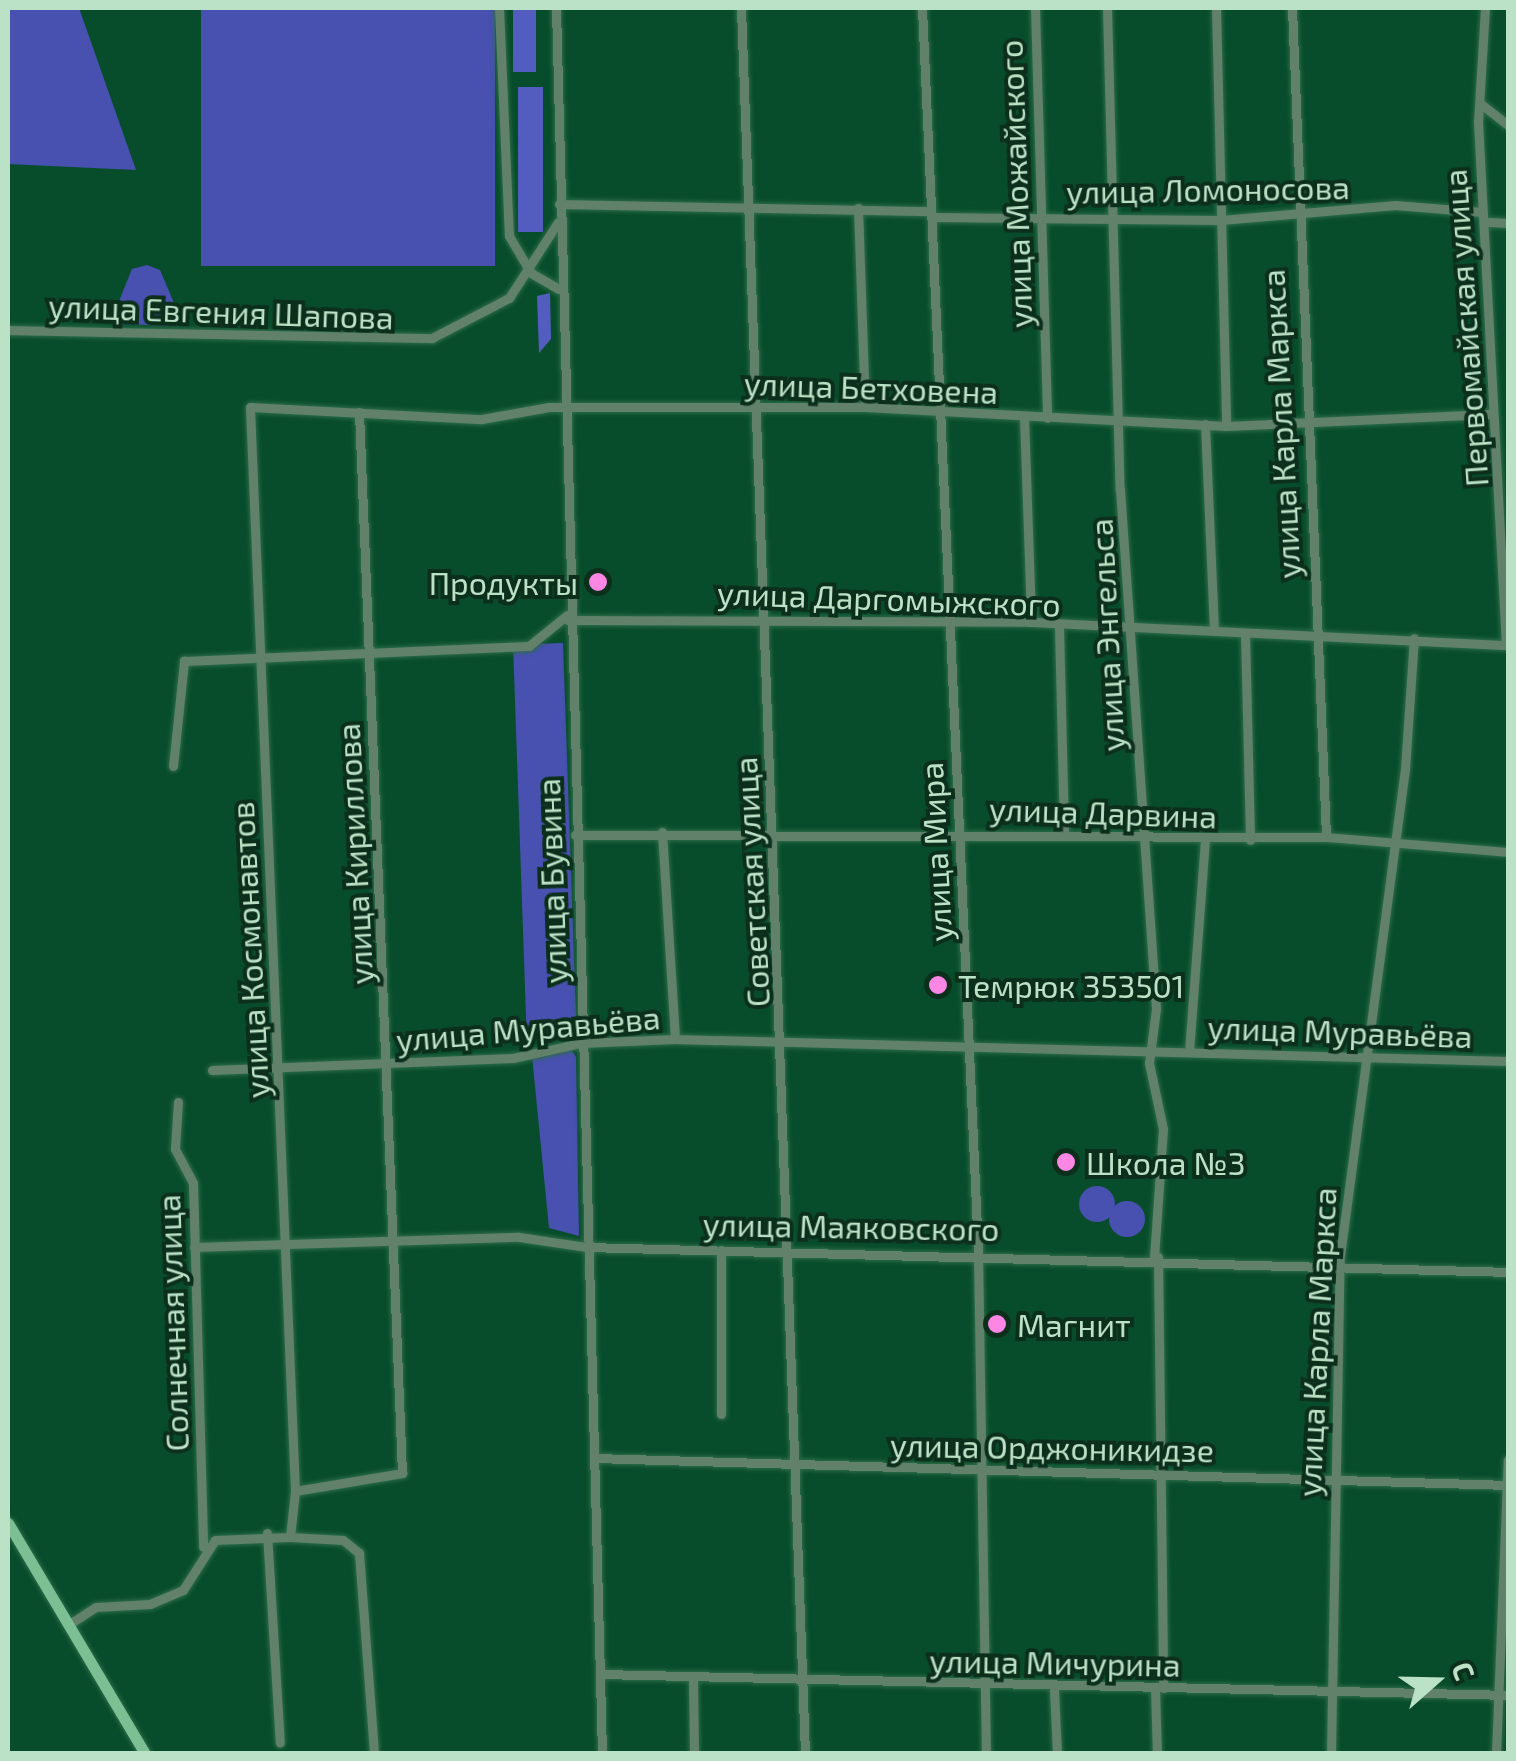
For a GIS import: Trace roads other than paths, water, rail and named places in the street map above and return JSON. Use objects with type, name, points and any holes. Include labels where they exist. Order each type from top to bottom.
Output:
[{"type":"main road","points":[[8,1522],[144,1754]]},
{"type":"street","points":[[499,8],[510,236],[530,272],[559,288]]},
{"type":"street","name":"улица Бувина","points":[[556,8],[561,407],[602,1754]]},
{"type":"street","name":"Советская улица","points":[[741,8],[793,1252],[805,1754]]},
{"type":"street","name":"улица Мира","points":[[922,8],[978,1253],[986,1754]]},
{"type":"street","name":"улица Можайского","points":[[1035,8],[1038,215],[1047,418]]},
{"type":"street","name":"улица Энгельса","points":[[1107,8],[1118,423],[1156,1009],[1149,1051],[1163,1129],[1156,1257],[1157,1754]]},
{"type":"street","points":[[1216,8],[1226,426]]},
{"type":"street","name":"улица Карла Маркса","points":[[1292,8],[1295,213],[1326,837]]},
{"type":"street","name":"Первомайская улица","points":[[1485,8],[1482,212],[1489,222],[1490,414],[1496,434],[1507,645]]},
{"type":"street","points":[[1482,104],[1508,125]]},
{"type":"street","name":"улица Ломоносова","points":[[559,204],[750,203],[932,214],[1222,220],[1382,209],[1482,212]]},
{"type":"street","points":[[858,208],[865,407]]},
{"type":"street","name":"улица Евгения Шапова","points":[[8,330],[409,342],[482,318],[530,272],[559,220]]},
{"type":"street","points":[[1489,222],[1508,222]]},
{"type":"street","name":"улица Бетховена","points":[[250,407],[482,420],[561,407],[865,407],[1226,426],[1490,414]]},
{"type":"street","name":"улица Космонавтов","points":[[250,407],[288,1245],[295,1492],[290,1537]]},
{"type":"street","name":"улица Кириллова","points":[[295,1492],[402,1474],[399,1243],[359,412]]},
{"type":"street","points":[[1024,417],[1031,622]]},
{"type":"street","points":[[1205,424],[1214,630]]},
{"type":"street","points":[[1496,434],[1508,433]]},
{"type":"street","points":[[173,766],[184,661],[529,646],[568,617]]},
{"type":"street","name":"улица Даргомыжского","points":[[568,617],[1031,622],[1060,627],[1414,638],[1507,645]]},
{"type":"street","points":[[1060,627],[1064,834]]},
{"type":"street","points":[[1245,633],[1250,840]]},
{"type":"street","name":"улица Карла Маркса","points":[[1331,1754],[1332,1481],[1339,1266],[1395,846],[1414,638]]},
{"type":"street","points":[[662,832],[675,1039]]},
{"type":"street","name":"улица Дарвина","points":[[575,834],[1064,834],[1204,840],[1326,837],[1395,846],[1508,852]]},
{"type":"street","points":[[1189,1052],[1204,840]]},
{"type":"street","name":"улица Муравьёва","points":[[212,1070],[390,1066],[513,1058],[581,1042],[675,1039],[970,1043],[1508,1061]]},
{"type":"street","name":"Солнечная улица","points":[[178,1102],[176,1149],[192,1178],[203,1546]]},
{"type":"street","name":"улица Маяковского","points":[[194,1247],[519,1238],[588,1247],[1156,1257],[1508,1272]]},
{"type":"street","points":[[721,1250],[722,1414]]},
{"type":"street","name":"улица Орджоникидзе","points":[[594,1458],[1508,1485]]},
{"type":"street","points":[[1496,1754],[1503,1695],[1508,1460]]},
{"type":"street","points":[[266,1534],[280,1743]]},
{"type":"street","points":[[68,1625],[96,1607],[150,1604],[183,1590],[203,1546],[266,1534],[344,1540],[359,1553],[374,1754]]},
{"type":"street","name":"улица Мичурина","points":[[600,1674],[1054,1690],[1159,1688],[1331,1697],[1503,1695]]},
{"type":"street","points":[[693,1678],[694,1754]]},
{"type":"street","points":[[1054,1690],[1056,1754]]},
{"type":"place","name":"Продукты","points":[[598,582]]},
{"type":"place","name":"Темрюк 353501","points":[[938,985]]},
{"type":"place","name":"Школа №3","points":[[1066,1162]]},
{"type":"place","name":"Магнит","points":[[997,1324]]}]
